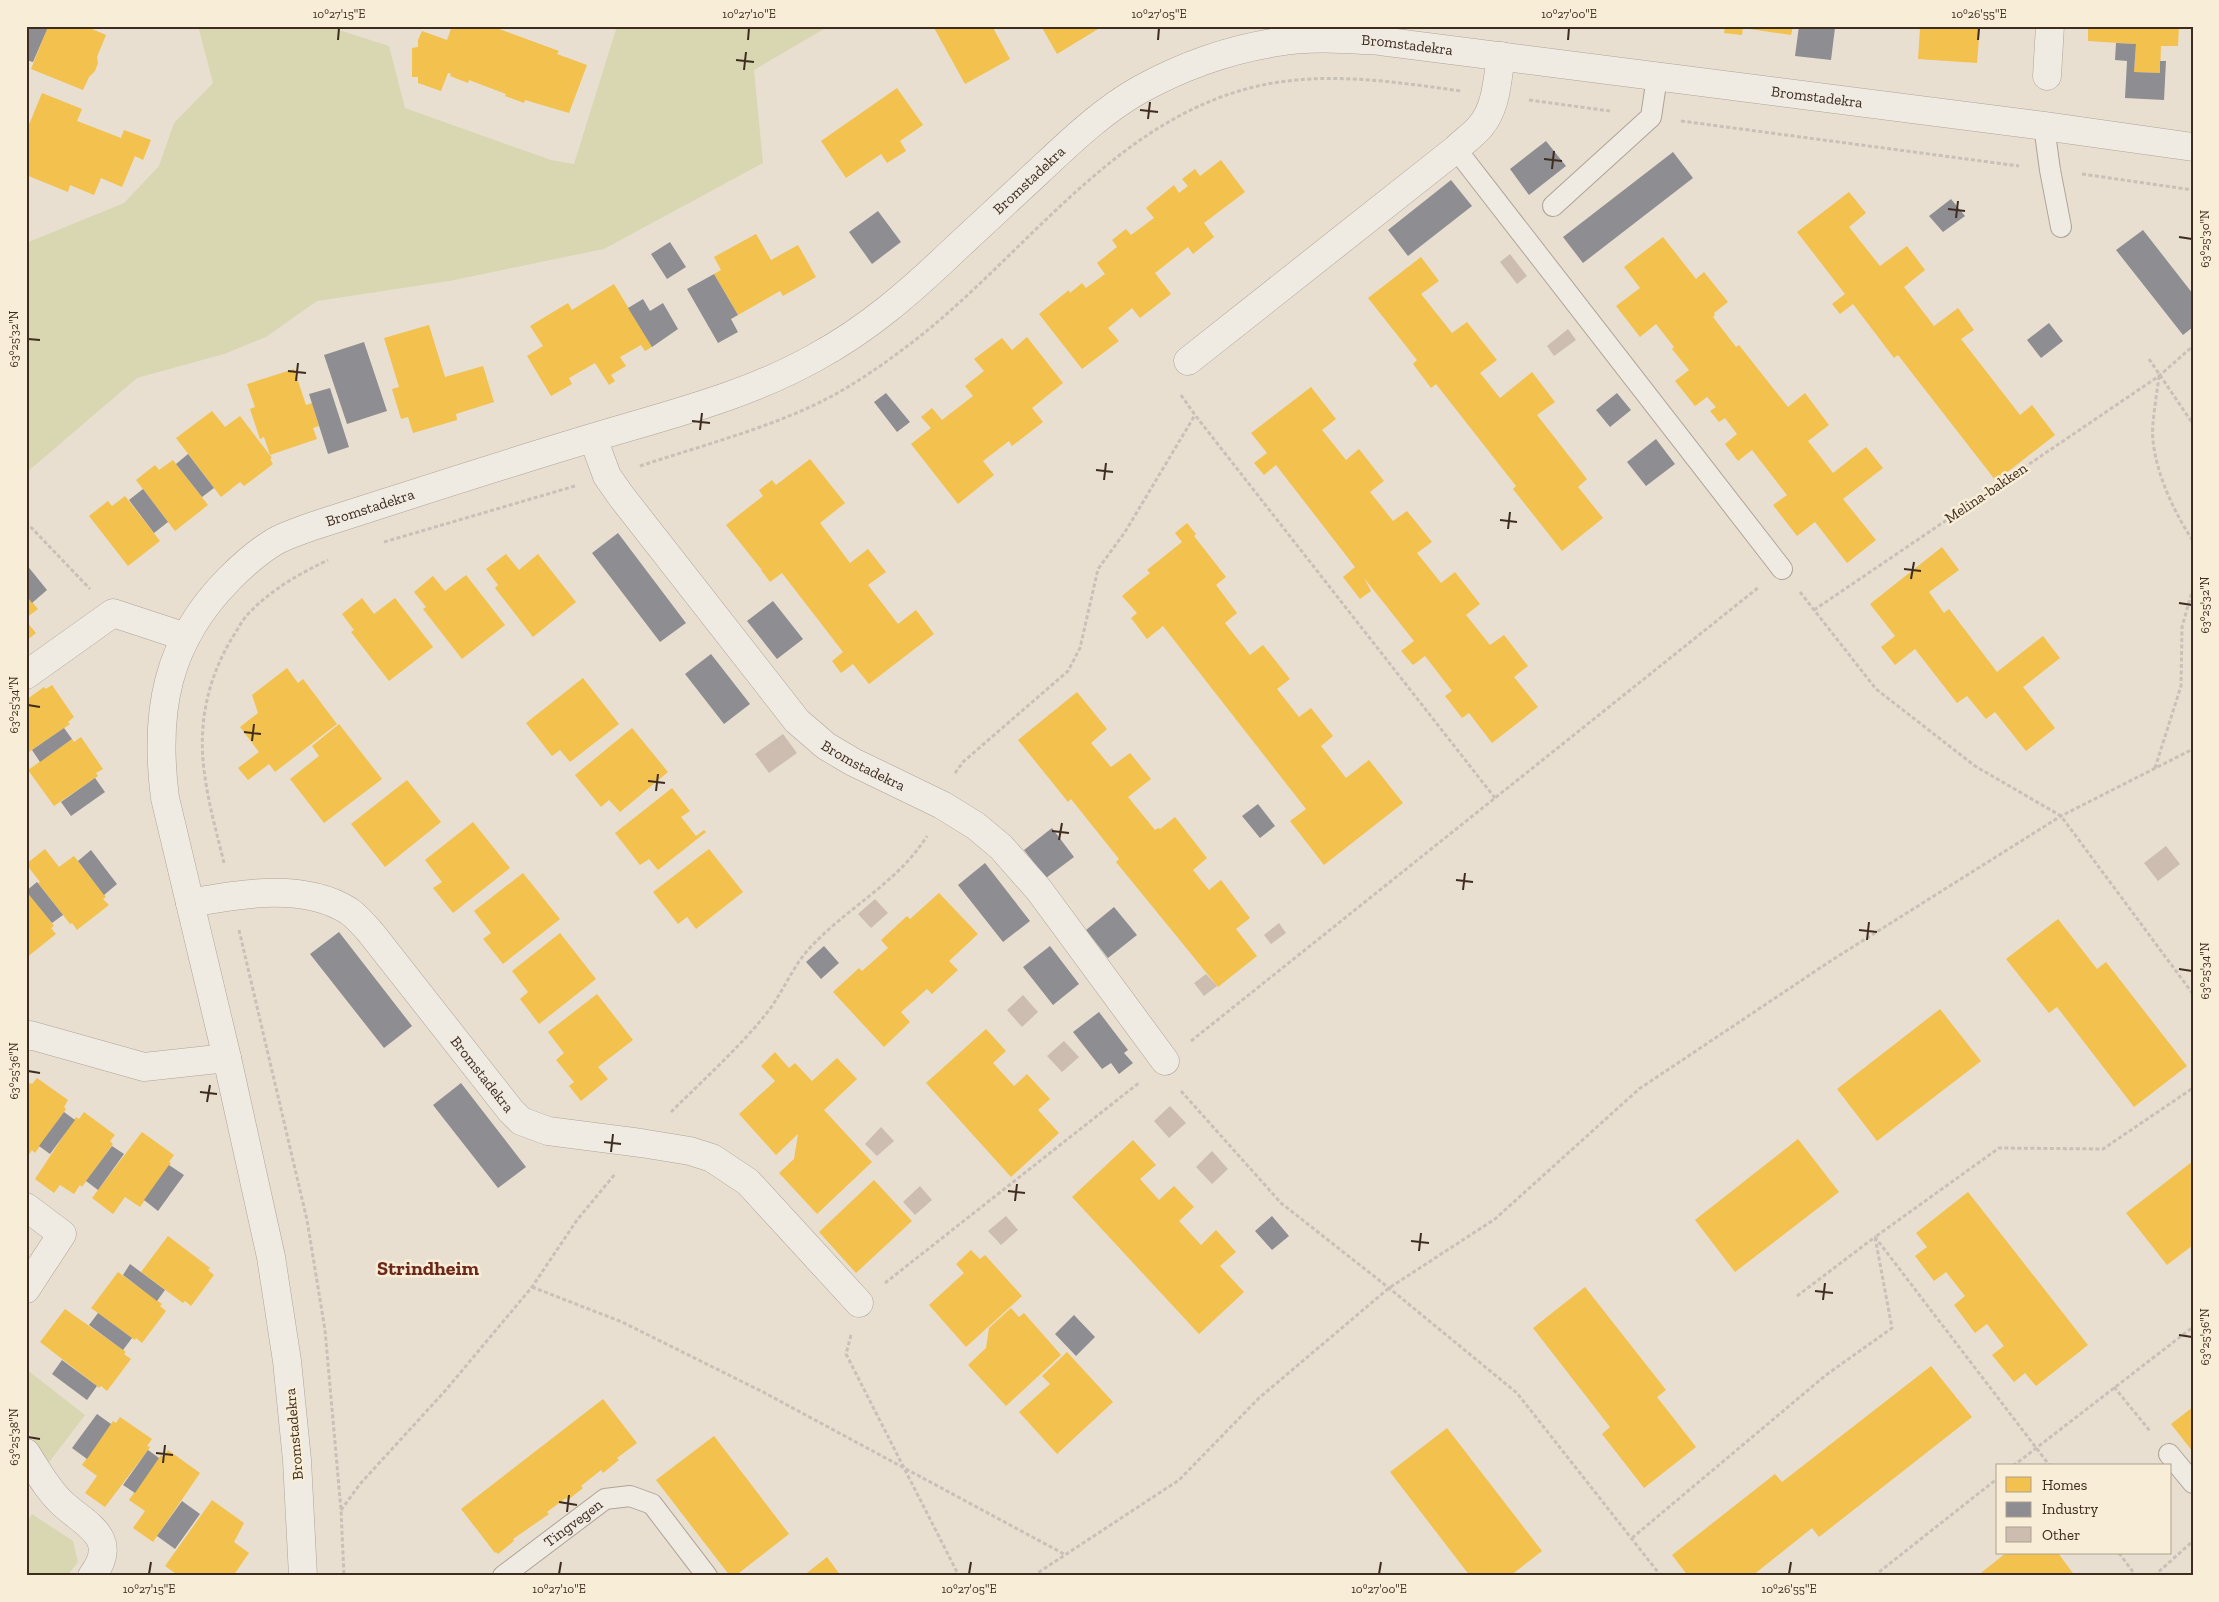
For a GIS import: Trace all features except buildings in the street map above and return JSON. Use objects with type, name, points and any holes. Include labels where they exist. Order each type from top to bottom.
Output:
[{"type":"street","points":[[2047,76],[2050,26]]},
{"type":"street","name":"Bromstadekra","points":[[304,1576],[297,1460],[287,1361],[271,1257],[227,1058],[165,798],[160,761],[160,728],[165,697],[173,664],[186,637],[212,597],[245,564],[274,542],[313,526],[593,438],[712,403],[768,381],[817,357],[868,326],[907,294],[1067,145],[1140,90],[1181,69],[1231,52],[1278,41],[1327,38],[1380,41],[2044,126],[2193,147]]},
{"type":"street","points":[[1188,361],[1456,149],[1480,127],[1490,112],[1495,96],[1501,56]]},
{"type":"street","name":"Bromstadekra","points":[[593,438],[607,476],[620,496],[797,721],[826,746],[853,762],[942,805],[976,826],[1001,847],[1039,890],[1162,1064]]},
{"type":"street","points":[[26,676],[113,613],[186,637]]},
{"type":"street","name":"Bromstadekra","points":[[190,903],[231,896],[298,894],[322,898],[350,912],[372,933],[511,1112],[521,1121],[548,1131],[642,1143],[690,1151],[712,1158],[748,1182],[859,1303]]},
{"type":"street","points":[[26,1037],[30,1035],[144,1067],[227,1058]]},
{"type":"street","points":[[26,1207],[62,1234],[26,1289]]},
{"type":"street","points":[[26,1453],[46,1485],[62,1503],[91,1525],[97,1533],[102,1543],[102,1555],[97,1569],[92,1576]]},
{"type":"lane","points":[[1553,206],[1651,117],[1657,77]]},
{"type":"lane","points":[[2044,126],[2061,227]]},
{"type":"lane","points":[[1456,149],[1782,569]]},
{"type":"lane","points":[[2169,1454],[2193,1484]]},
{"type":"lane","name":"Tingvegen","points":[[503,1576],[605,1499],[630,1496],[652,1504],[707,1576]]},
{"type":"path","points":[[380,543],[607,476],[754,429],[812,406],[855,382],[902,350],[946,316],[1098,173],[1128,148],[1161,125],[1198,105],[1241,90],[1287,81],[1334,79],[1400,82],[2193,190]]},
{"type":"path","name":"Melina-bakken","points":[[1814,610],[2159,376],[2193,346]]},
{"type":"path","points":[[2149,359],[2193,424]]},
{"type":"path","points":[[1188,361],[1182,370],[1179,388],[1182,398],[1496,798]]},
{"type":"path","points":[[2159,376],[2152,440],[2161,476],[2180,521],[2193,541]]},
{"type":"path","points":[[341,1510],[360,1484],[445,1391],[532,1287],[577,1220],[642,1143],[768,1012],[784,984],[807,951],[915,855],[928,835],[942,805],[949,784],[963,762],[1068,671],[1080,648],[1098,570],[1125,532],[1195,415]]},
{"type":"path","points":[[26,522],[113,613]]},
{"type":"path","points":[[333,557],[297,575],[271,593],[248,614],[228,644],[211,679],[205,703],[202,738],[205,776],[231,896],[307,1220],[324,1330],[341,1510],[344,1576]]},
{"type":"path","points":[[960,1576],[846,1354],[859,1303],[1162,1064],[1782,569],[1876,689],[1975,766],[2061,816],[2193,994]]},
{"type":"path","points":[[2155,768],[2181,686],[2182,627],[2193,588]]},
{"type":"path","points":[[1033,1576],[1179,1480],[1259,1398],[1389,1288],[1495,1219],[1639,1088],[1832,960],[2061,816],[2193,749]]},
{"type":"path","points":[[1162,1064],[1281,1203],[1517,1392],[1661,1576]]},
{"type":"path","points":[[1797,1296],[1999,1148],[2103,1149],[2193,1088]]},
{"type":"path","points":[[1632,1538],[1826,1374],[1892,1328],[1875,1237]]},
{"type":"path","points":[[1875,1237],[2048,1464]]},
{"type":"path","points":[[532,1287],[622,1322],[763,1392],[1064,1554]]},
{"type":"path","points":[[2016,1464],[2193,1327]]},
{"type":"path","points":[[2114,1387],[2169,1454]]},
{"type":"path","points":[[1874,1576],[1996,1480]]},
{"type":"path","points":[[2154,1576],[2193,1541]]},
{"type":"path","points":[[2120,1554],[2136,1576]]},
{"type":"shaded area","points":[[198,26],[337,26],[339,30],[389,46],[405,108],[551,160],[574,164],[617,26],[829,26],[754,70],[763,163],[604,249],[449,281],[317,301],[266,337],[224,354],[137,378],[26,473],[26,243],[124,203],[159,166],[174,123],[213,83]]},
{"type":"shaded area","points":[[26,1369],[85,1415],[47,1465],[26,1426]]},
{"type":"shaded area","points":[[32,1514],[73,1541],[78,1562],[67,1576],[26,1576],[26,1523]]},
{"type":"district","name":"Strindheim","points":[[428,1268]]}]
